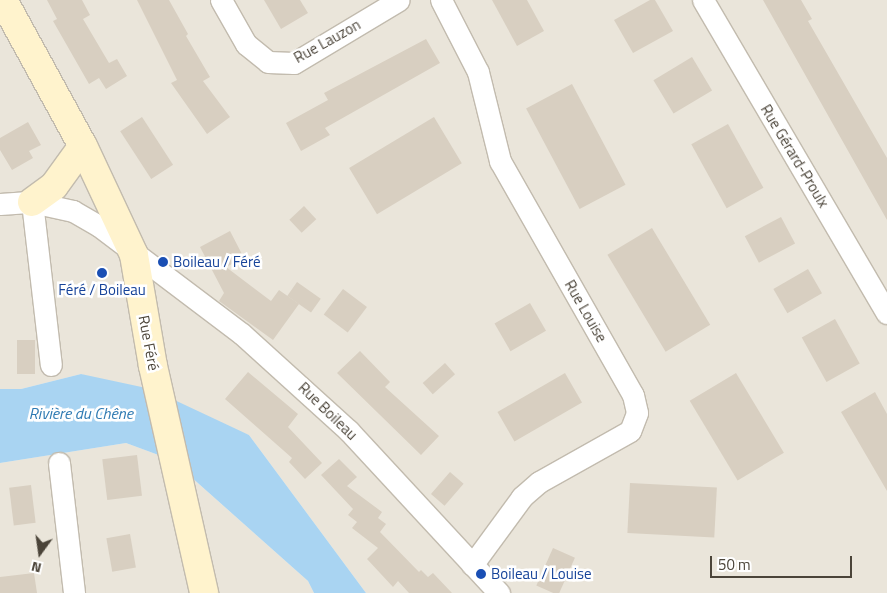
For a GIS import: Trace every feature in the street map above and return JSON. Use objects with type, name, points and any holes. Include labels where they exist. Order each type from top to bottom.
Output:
[{"type":"street","name":"Rue Féré","points":[[3,0],[83,146],[134,255],[153,366],[204,593]]},
{"type":"street","name":"Rue Lauzon","points":[[220,0],[246,44],[268,62],[294,63],[399,0]]},
{"type":"street","name":"Rue Louise","points":[[441,0],[478,72],[500,161],[633,395],[637,413],[630,431],[538,482],[522,497],[472,565]]},
{"type":"street","name":"Rue Gérard-Proulx","points":[[703,0],[887,313]]},
{"type":"street","points":[[51,365],[32,202],[54,186],[83,146]]},
{"type":"street","name":"Rue Boileau","points":[[0,204],[32,202],[73,211],[99,226],[134,255],[242,334],[299,383],[349,431],[499,593]]},
{"type":"street","points":[[59,463],[74,593]]},
{"type":"shaded area","points":[[0,0],[887,0],[887,593],[366,593],[249,435],[81,374],[21,389],[0,389]]},
{"type":"shaded area","points":[[126,443],[172,460],[308,581],[314,593],[0,593],[0,463]]},
{"type":"water","name":"Rivière du Chêne","points":[[81,374],[151,389],[249,435],[366,593],[314,593],[308,581],[172,460],[126,443],[0,463],[0,389],[21,389]]},
{"type":"building","points":[[47,0],[82,0],[90,15],[83,19],[109,63],[117,59],[127,76],[106,89],[99,78],[89,84],[53,21],[57,19]]},
{"type":"building","points":[[137,0],[169,0],[188,34],[186,36],[210,77],[203,81],[230,117],[207,134],[171,83],[177,80]]},
{"type":"building","points":[[264,0],[300,0],[308,13],[281,29]]},
{"type":"building","points":[[492,0],[527,0],[544,31],[517,46]]},
{"type":"building","points":[[650,0],[655,0],[673,31],[633,53],[614,20]]},
{"type":"building","points":[[763,0],[801,0],[812,19],[808,21],[887,158],[887,220]]},
{"type":"building","points":[[426,39],[440,63],[325,128],[330,135],[301,151],[286,123],[328,100],[324,93]]},
{"type":"building","points":[[692,57],[712,90],[674,114],[653,80]]},
{"type":"building","points":[[572,84],[626,185],[580,209],[526,108]]},
{"type":"building","points":[[142,117],[173,165],[151,179],[120,131]]},
{"type":"building","points":[[434,117],[462,163],[377,214],[349,168]]},
{"type":"building","points":[[28,122],[41,145],[29,151],[33,158],[12,170],[0,150],[0,138]]},
{"type":"building","points":[[728,124],[763,188],[727,208],[691,144]]},
{"type":"building","points":[[304,206],[316,219],[302,233],[289,220]]},
{"type":"building","points":[[781,217],[795,243],[759,263],[745,236]]},
{"type":"building","points":[[652,228],[710,325],[666,352],[607,255]]},
{"type":"building","points":[[230,231],[244,258],[226,267],[271,301],[279,290],[299,304],[273,340],[219,301],[224,293],[200,247]]},
{"type":"building","points":[[808,269],[822,293],[787,313],[773,289]]},
{"type":"building","points":[[297,282],[321,299],[311,313],[287,296]]},
{"type":"building","points":[[343,289],[367,307],[348,333],[324,315]]},
{"type":"building","points":[[530,303],[546,331],[510,351],[494,324]]},
{"type":"building","points":[[835,319],[860,364],[826,382],[802,337]]},
{"type":"building","points":[[17,340],[35,340],[35,374],[17,374]]},
{"type":"building","points":[[360,351],[390,382],[385,387],[439,436],[421,455],[337,373]]},
{"type":"building","points":[[445,363],[455,374],[433,394],[423,383]]},
{"type":"building","points":[[248,372],[298,414],[288,427],[322,463],[305,479],[289,462],[292,458],[225,399]]},
{"type":"building","points":[[565,373],[582,402],[514,441],[497,412]]},
{"type":"building","points":[[736,373],[784,453],[738,481],[690,401]]},
{"type":"building","points":[[875,392],[887,414],[887,491],[841,412]]},
{"type":"building","points":[[137,455],[142,496],[107,500],[102,459]]},
{"type":"building","points":[[339,459],[357,477],[347,486],[382,512],[378,518],[386,524],[380,532],[419,572],[421,570],[428,577],[433,573],[452,593],[409,593],[398,581],[393,587],[367,559],[378,548],[352,528],[357,522],[348,515],[353,509],[321,475]]},
{"type":"building","points":[[450,472],[464,484],[445,506],[431,494]]},
{"type":"building","points":[[630,483],[717,488],[714,537],[627,533]]},
{"type":"building","points":[[31,485],[36,523],[14,525],[9,488]]},
{"type":"building","points":[[130,534],[136,567],[112,572],[106,538]]},
{"type":"building","points":[[553,548],[575,558],[559,593],[553,593],[536,585]]},
{"type":"building","points":[[34,573],[37,593],[0,593],[0,577]]},
{"type":"place","name":"Boileau / Féré","points":[[163,262]]},
{"type":"place","name":"Féré / Boileau","points":[[102,273]]},
{"type":"place","name":"Boileau / Louise","points":[[481,574]]}]
